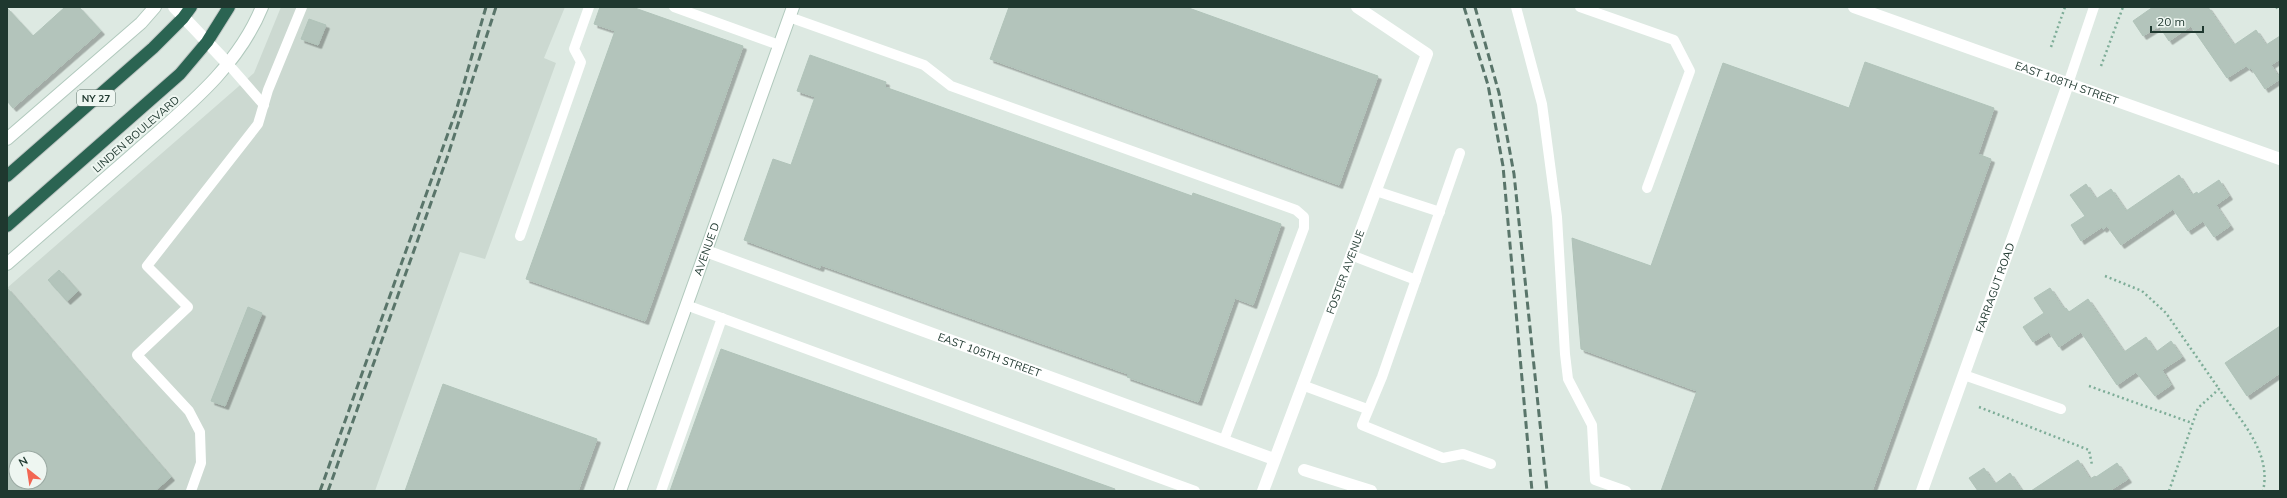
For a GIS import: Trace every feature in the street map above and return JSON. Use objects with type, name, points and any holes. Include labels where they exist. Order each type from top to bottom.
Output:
[{"type":"highway","name":"NY 27","points":[[7,176],[153,48],[183,18],[190,7]]},
{"type":"highway","name":"LINDEN BOULEVARD","points":[[7,226],[180,74],[207,42],[229,7]]},
{"type":"street","points":[[7,140],[141,23],[155,7]]},
{"type":"street","points":[[174,7],[229,65]]},
{"type":"street","name":"LINDEN BOULEVARD","points":[[7,264],[199,96],[229,65],[254,28],[262,7]]},
{"type":"street","name":"FOSTER AVENUE","points":[[1263,491],[1427,54],[1357,7]]},
{"type":"street","name":"EAST 108TH STREET","points":[[1854,7],[2280,160]]},
{"type":"street","name":"AVENUE D","points":[[620,491],[791,12]]},
{"type":"street","name":"FARRAGUT ROAD","points":[[1922,491],[2068,84]]},
{"type":"street","name":"EAST 105TH STREET","points":[[706,251],[1274,459]]},
{"type":"street","points":[[1304,470],[1371,491]]},
{"type":"lane","points":[[191,491],[201,463],[200,432],[189,411],[137,355],[188,307],[147,266],[258,124],[268,90],[302,7]]},
{"type":"lane","points":[[520,236],[582,62],[574,49],[589,7]]},
{"type":"lane","points":[[674,7],[779,45]]},
{"type":"lane","points":[[1516,7],[1542,104],[1557,217],[1565,354],[1568,379],[1592,425],[1595,480],[1626,491]]},
{"type":"lane","points":[[1580,7],[1674,40],[1690,71],[1647,188]]},
{"type":"lane","points":[[2068,84],[2094,7]]},
{"type":"lane","points":[[791,12],[924,65],[951,86],[1296,210],[1304,217],[1304,228],[1224,440]]},
{"type":"lane","points":[[229,65],[264,105]]},
{"type":"lane","points":[[1460,153],[1382,377],[1362,425],[1443,458],[1463,454],[1491,464]]},
{"type":"lane","points":[[1376,191],[1440,212]]},
{"type":"lane","points":[[1351,255],[1416,280]]},
{"type":"lane","points":[[686,305],[1195,491]]},
{"type":"lane","points":[[661,491],[722,318]]},
{"type":"lane","points":[[1964,375],[2061,409]]},
{"type":"lane","points":[[1302,385],[1368,409]]},
{"type":"path","points":[[2051,47],[2065,7]]},
{"type":"path","points":[[2101,66],[2123,7]]},
{"type":"path","points":[[2276,7],[2280,10]]},
{"type":"path","points":[[2105,276],[2142,291],[2166,313],[2260,450],[2266,475],[2263,491]]},
{"type":"path","points":[[2088,386],[2192,423]]},
{"type":"path","points":[[2169,491],[2198,408],[2219,390]]},
{"type":"path","points":[[1979,407],[2089,450],[2092,465]]},
{"type":"shaded area","points":[[281,7],[565,7],[544,58],[556,63],[485,259],[460,252],[375,491],[7,491],[7,288],[254,73]]},
{"type":"building","points":[[65,7],[79,7],[101,31],[13,108],[7,101],[7,8],[33,36]]},
{"type":"building","points":[[600,7],[632,7],[743,46],[645,321],[526,279],[615,31],[594,24]]},
{"type":"building","points":[[1009,7],[1186,7],[1378,76],[1339,185],[990,59]]},
{"type":"building","points":[[2153,7],[2208,7],[2234,45],[2256,30],[2266,45],[2280,36],[2280,59],[2271,65],[2280,79],[2265,89],[2251,68],[2249,69],[2246,66],[2227,78],[2191,26],[2169,41],[2159,26],[2143,36],[2133,21]]},
{"type":"building","points":[[309,19],[326,25],[318,45],[301,39]]},
{"type":"building","points":[[810,55],[886,82],[885,87],[1192,196],[1193,193],[1281,224],[1253,305],[1235,298],[1198,402],[1127,377],[1128,374],[821,265],[820,268],[744,240],[773,159],[791,165],[815,97],[797,91]]},
{"type":"building","points":[[1865,62],[1994,108],[1978,154],[1991,159],[1872,491],[1661,491],[1697,391],[1581,349],[1572,238],[1651,266],[1723,63],[1849,108]]},
{"type":"building","points":[[2179,175],[2192,195],[2197,192],[2198,194],[2219,180],[2229,196],[2216,205],[2230,226],[2214,237],[2203,221],[2188,231],[2173,209],[2121,245],[2107,226],[2103,229],[2102,227],[2081,241],[2071,225],[2085,216],[2070,195],[2086,184],[2096,199],[2111,189],[2126,211]]},
{"type":"building","points":[[59,270],[78,291],[67,301],[48,280]]},
{"type":"building","points":[[7,288],[171,477],[155,491],[7,491]]},
{"type":"building","points":[[2050,288],[2064,309],[2066,308],[2069,312],[2088,299],[2124,352],[2146,337],[2156,352],[2171,341],[2182,357],[2162,370],[2171,385],[2155,396],[2136,372],[2117,385],[2081,332],[2059,347],[2049,332],[2033,342],[2023,327],[2044,313],[2034,298]]},
{"type":"building","points":[[248,307],[262,313],[225,406],[211,401]]},
{"type":"building","points":[[2280,326],[2280,373],[2247,396],[2225,363]]},
{"type":"building","points":[[721,349],[1115,489],[1114,491],[670,491]]},
{"type":"building","points":[[443,384],[597,439],[578,491],[405,491]]},
{"type":"building","points":[[2078,460],[2090,479],[2095,476],[2096,477],[2117,463],[2128,479],[2109,491],[2031,491]]},
{"type":"building","points":[[1984,468],[1995,484],[2010,473],[2022,491],[1978,491],[1969,478]]},
{"type":"railway","points":[[320,491],[456,111],[486,7]]},
{"type":"railway","points":[[328,491],[447,158],[496,7]]},
{"type":"railway","points":[[1464,7],[1488,85],[1503,166],[1532,491]]},
{"type":"railway","points":[[1475,7],[1499,93],[1514,174],[1547,491]]}]
